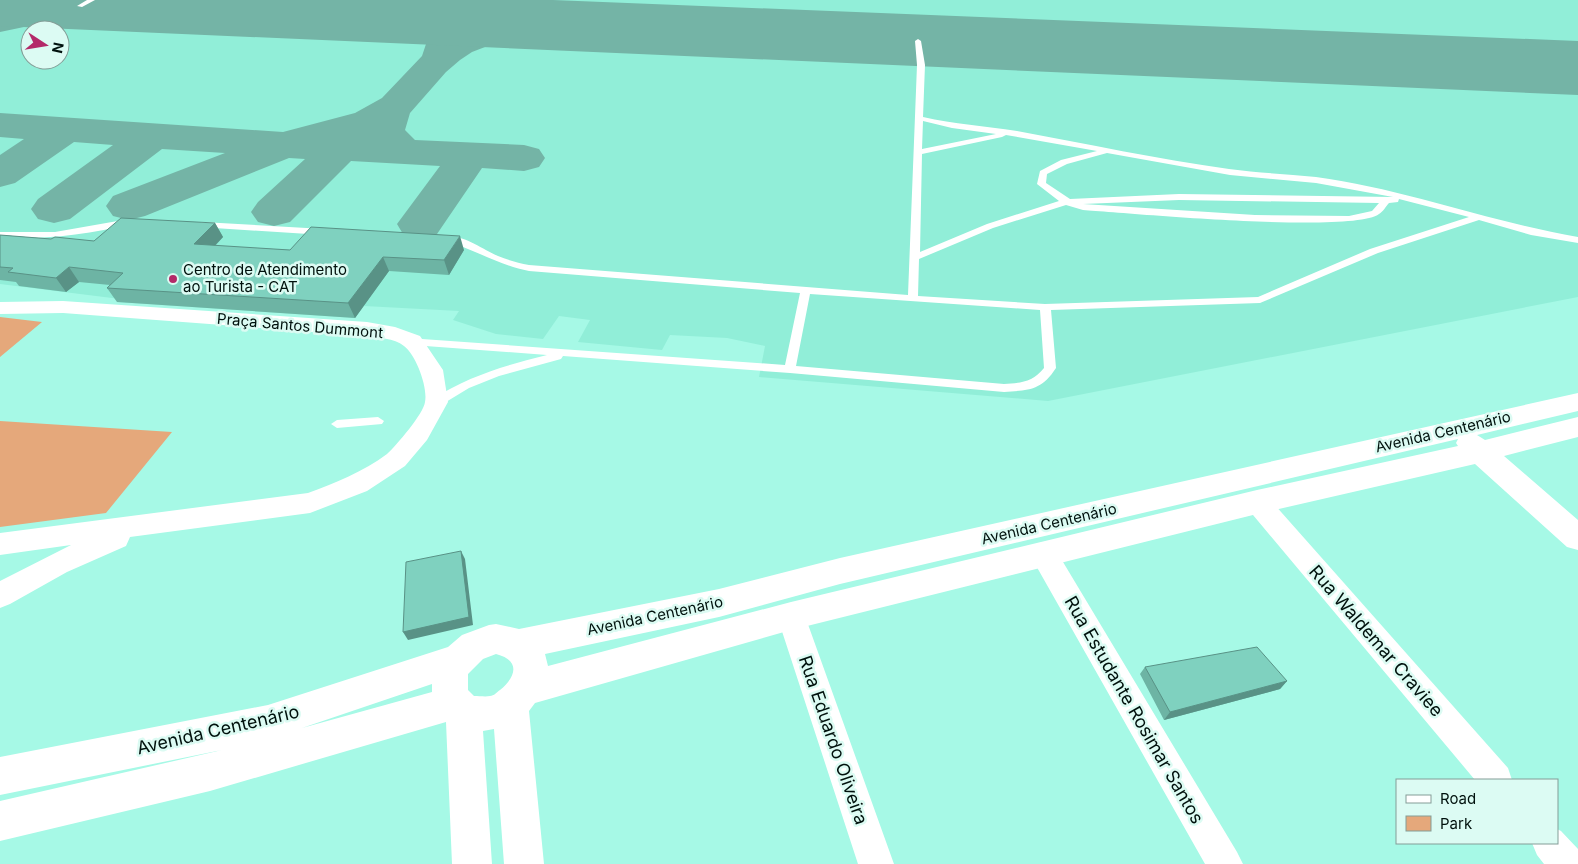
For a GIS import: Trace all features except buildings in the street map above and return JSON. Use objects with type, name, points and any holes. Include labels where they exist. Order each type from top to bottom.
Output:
[{"type":"main road","name":"Avenida Centenário","points":[[520,644],[719,603],[840,571],[1578,402]]},
{"type":"main road","name":"Avenida Centenário","points":[[518,697],[791,616],[1257,502],[1480,452],[1578,427]]},
{"type":"main road","points":[[1454,429],[1578,538]]},
{"type":"main road","points":[[496,639],[509,640],[520,644],[532,663],[531,676],[518,697],[490,713],[476,714],[460,707],[450,694],[449,682],[452,670],[460,658],[470,649],[483,642],[496,639]]},
{"type":"main road","name":"Avenida Centenário","points":[[0,776],[268,722],[460,658]]},
{"type":"main road","points":[[518,697],[524,864]]},
{"type":"main road","points":[[0,821],[210,772],[460,707]]},
{"type":"main road","points":[[460,707],[472,864]]},
{"type":"street","name":"Praça Santos Dummont","points":[[0,308],[63,307],[367,329],[395,334],[412,341]]},
{"type":"street","points":[[0,544],[310,503],[358,484],[396,460],[419,434],[437,402],[432,370],[412,341]]},
{"type":"street","name":"Rua Waldemar Craviee","points":[[1257,502],[1495,779]]},
{"type":"street","points":[[0,596],[24,580],[86,550],[158,523]]},
{"type":"street","name":"Rua Estudante Rosimar Santos","points":[[1044,555],[1225,864]]},
{"type":"street","name":"Rua Eduardo Oliveira","points":[[791,616],[876,864]]},
{"type":"street","points":[[1550,844],[1568,864]]},
{"type":"lane","points":[[80,6],[92,0]]},
{"type":"lane","points":[[913,299],[919,118],[920,65],[918,41]]},
{"type":"lane","points":[[919,118],[952,126],[1012,133],[1230,172],[1316,180],[1374,190],[1478,216],[1531,232],[1578,240]]},
{"type":"lane","points":[[918,152],[1012,133]]},
{"type":"lane","points":[[1108,151],[1064,162],[1043,173],[1041,184],[1065,202],[1083,207],[1102,210],[1255,218],[1349,219],[1376,213],[1386,200]]},
{"type":"lane","points":[[914,258],[990,226],[1065,202],[1179,197],[1418,200]]},
{"type":"lane","points":[[436,238],[468,243],[494,258],[512,265],[529,268],[913,299],[1045,307],[1260,300],[1374,251],[1478,216]]},
{"type":"lane","points":[[0,235],[57,235],[100,226],[142,221]]},
{"type":"lane","points":[[190,224],[338,233]]},
{"type":"lane","points":[[790,369],[806,290]]},
{"type":"lane","points":[[412,341],[790,369],[1004,388],[1029,386],[1042,379],[1050,368],[1045,307]]},
{"type":"lane","points":[[437,402],[451,392],[495,372],[566,353]]},
{"type":"lane","points":[[338,424],[378,421]]},
{"type":"shaded area","points":[[0,0],[1578,0],[1578,297],[1048,401],[759,377],[765,346],[727,338],[670,335],[662,350],[578,342],[590,320],[559,316],[543,339],[496,334],[453,320],[459,311],[364,306],[355,318],[117,302],[120,299],[0,284]]},
{"type":"green space","points":[[0,317],[42,322],[0,357]]},
{"type":"green space","points":[[0,421],[172,432],[106,513],[0,527]]},
{"type":"taxiway","points":[[0,22],[42,12],[80,6]]},
{"type":"taxiway","points":[[404,19],[437,32],[444,39],[443,48],[438,60]]},
{"type":"taxiway","points":[[395,141],[385,134],[385,127],[389,116],[399,102],[433,65],[448,52],[486,35],[541,25]]},
{"type":"taxiway","points":[[284,145],[369,121],[395,106]]},
{"type":"taxiway","points":[[0,125],[65,130]]},
{"type":"taxiway","points":[[340,148],[360,129]]},
{"type":"taxiway","points":[[0,174],[65,130]]},
{"type":"taxiway","points":[[65,130],[153,136]]},
{"type":"taxiway","points":[[54,209],[153,136]]},
{"type":"taxiway","points":[[153,136],[284,145]]},
{"type":"taxiway","points":[[129,206],[284,145]]},
{"type":"taxiway","points":[[284,145],[340,148]]},
{"type":"taxiway","points":[[274,212],[340,148]]},
{"type":"taxiway","points":[[340,148],[470,155]]},
{"type":"taxiway","points":[[420,224],[470,155]]},
{"type":"taxiway","points":[[470,155],[524,158]]},
{"type":"runway","points":[[0,2],[1578,68]]},
{"type":"place","name":"Centro de Atendimento ao Turista - CAT","points":[[173,279]]}]
